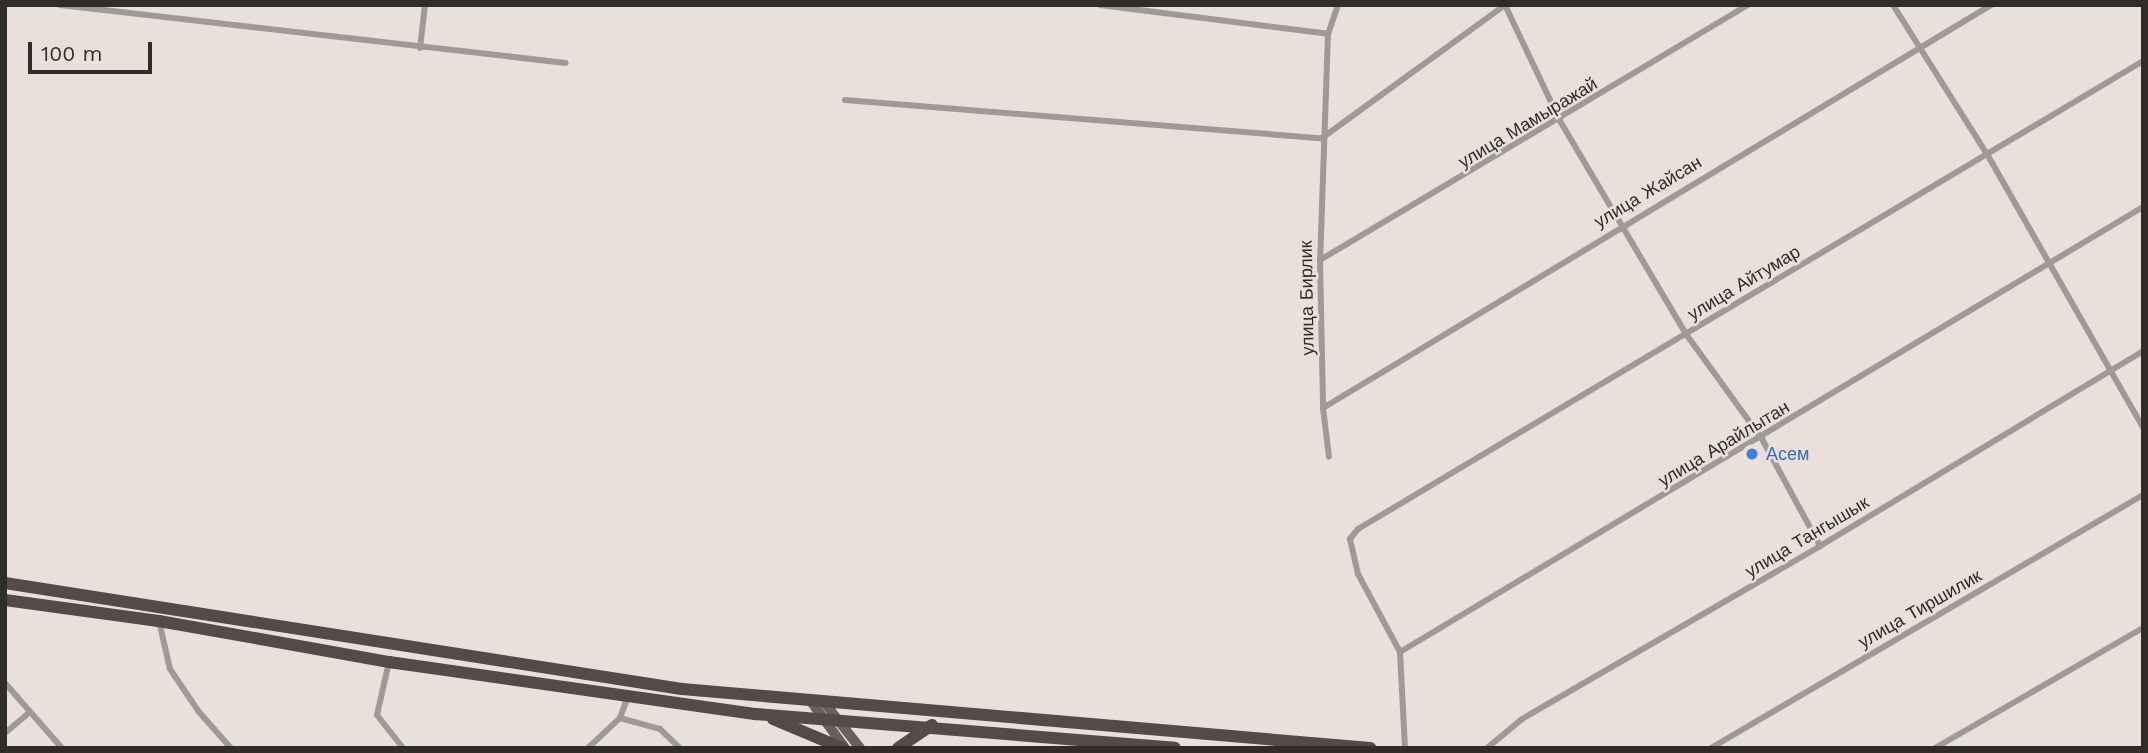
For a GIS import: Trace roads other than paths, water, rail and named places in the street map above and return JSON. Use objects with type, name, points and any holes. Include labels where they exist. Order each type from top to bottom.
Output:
[{"type":"highway","points":[[5,583],[682,689],[1370,748]]},
{"type":"highway","points":[[5,600],[159,621],[389,662],[756,714],[932,726],[1174,748]]},
{"type":"highway","points":[[756,714],[844,748]]},
{"type":"highway","points":[[898,748],[932,726]]},
{"type":"main road","points":[[817,701],[844,748]]},
{"type":"main road","points":[[829,718],[860,748]]},
{"type":"street","points":[[60,5],[566,63]]},
{"type":"street","points":[[421,48],[425,5]]},
{"type":"street","points":[[1100,5],[1328,34],[1338,5]]},
{"type":"street","points":[[845,100],[1322,138],[1505,5],[1560,121],[1686,334],[1762,439],[1820,546]]},
{"type":"street","name":"улица Мамыражай","points":[[1320,260],[1560,121],[1748,5]]},
{"type":"street","points":[[1894,5],[1987,154],[2143,428]]},
{"type":"street","name":"улица Жайсан","points":[[1323,408],[1623,224],[1992,5]]},
{"type":"street","name":"улица Бирлик","points":[[1328,34],[1330,72],[1322,138],[1320,260],[1323,408],[1329,457]]},
{"type":"street","name":"улица Айтумар","points":[[1400,652],[1358,574],[1350,539],[1358,529],[2143,61]]},
{"type":"street","name":"улица Арайлытан","points":[[1400,652],[1762,439],[2143,207]]},
{"type":"street","name":"улица Тангышык","points":[[1487,748],[1522,719],[1820,546],[2143,351]]},
{"type":"street","name":"улица Тиршилик","points":[[1710,748],[2143,495]]},
{"type":"street","points":[[159,621],[170,669],[199,712],[231,748]]},
{"type":"street","points":[[1935,748],[2143,628]]},
{"type":"street","points":[[1400,652],[1405,748]]},
{"type":"street","points":[[389,662],[377,715],[403,748]]},
{"type":"street","points":[[5,683],[62,748]]},
{"type":"street","points":[[588,748],[620,718],[628,696]]},
{"type":"street","points":[[5,733],[30,712]]},
{"type":"street","points":[[620,718],[660,729],[680,748]]},
{"type":"place","name":"Асем","points":[[1752,454]]}]
